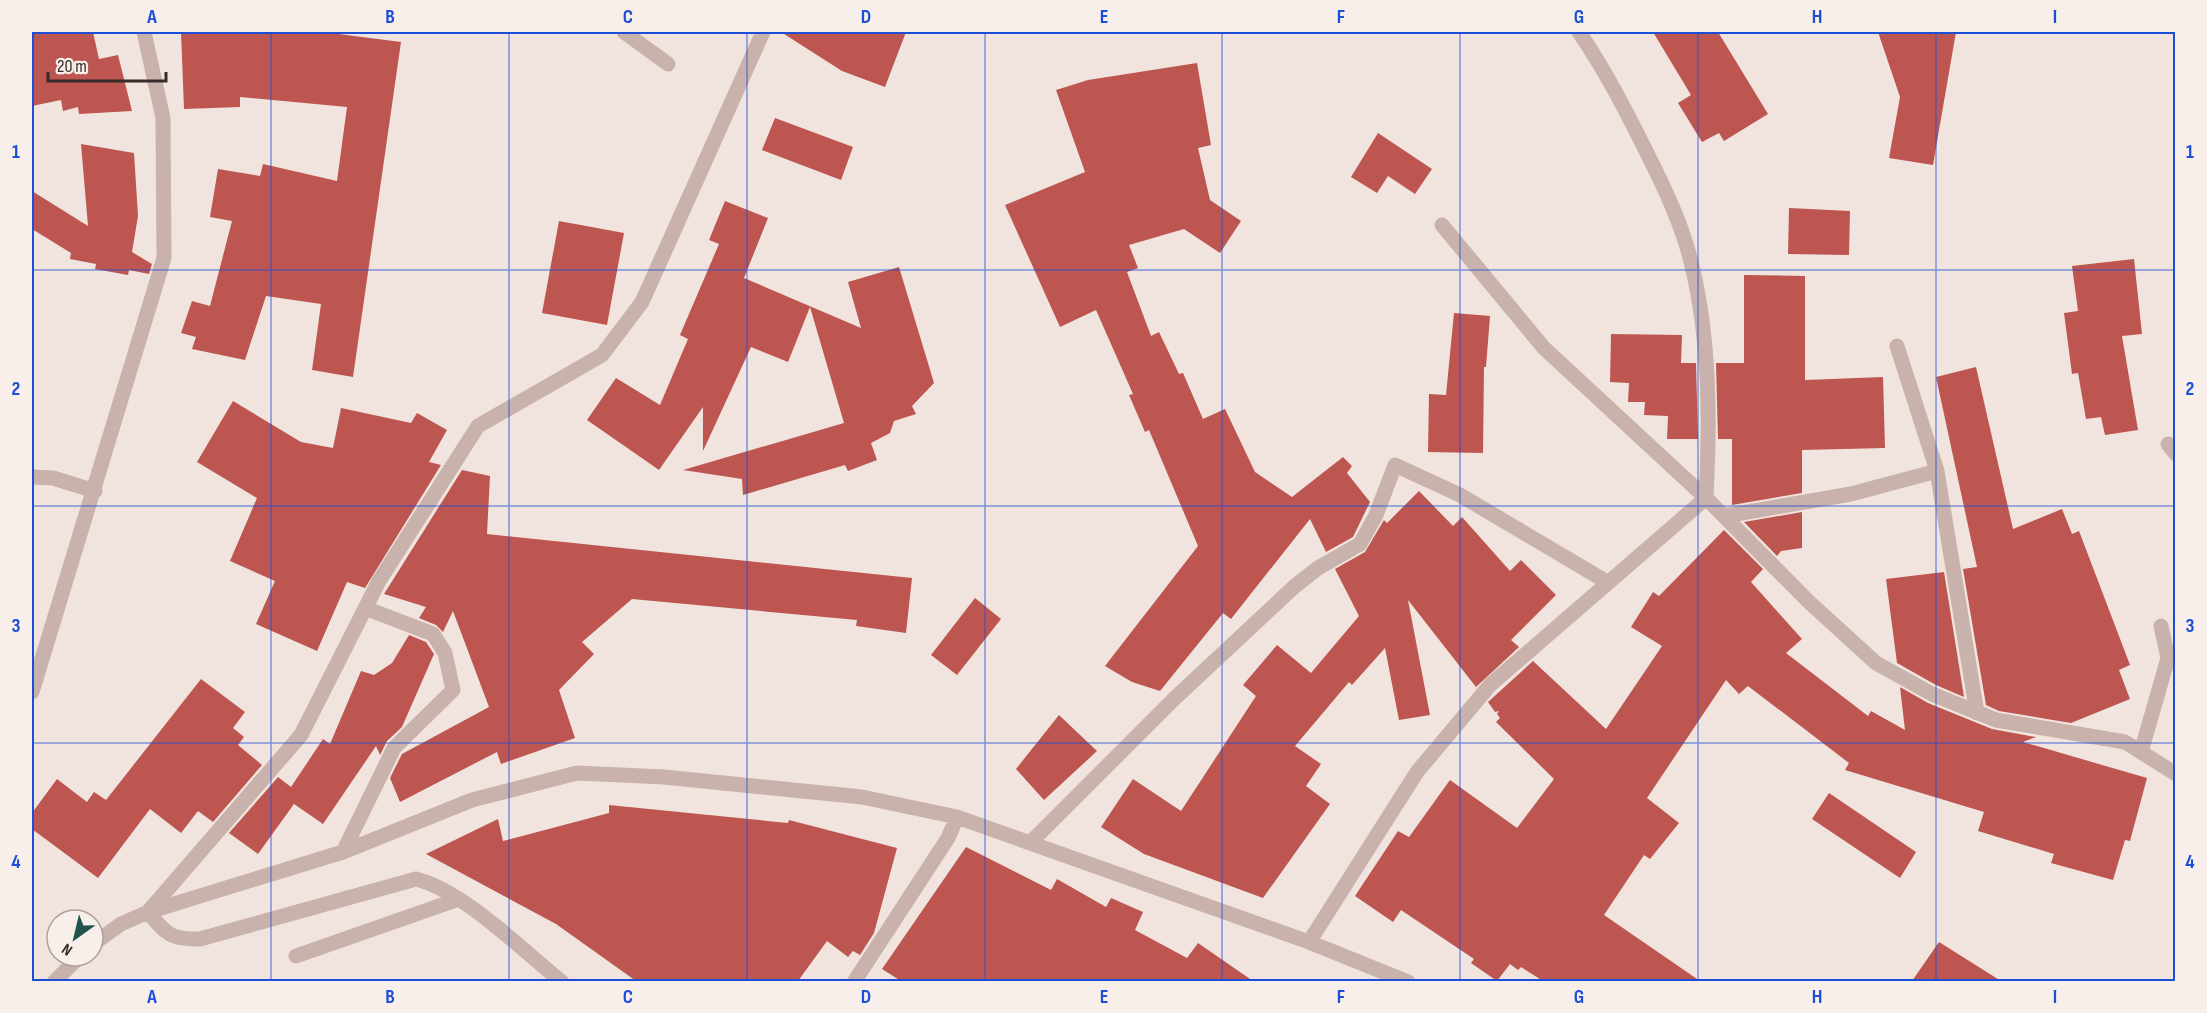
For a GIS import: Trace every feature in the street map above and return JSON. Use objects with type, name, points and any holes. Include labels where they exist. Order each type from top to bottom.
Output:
[{"type":"street","points":[[32,692],[164,258],[163,118],[144,32]]},
{"type":"street","points":[[624,32],[668,64]]},
{"type":"street","points":[[148,912],[301,735],[379,581],[478,426],[602,354],[642,302],[763,32]]},
{"type":"street","points":[[1309,942],[1417,772],[1490,684],[1706,498],[1710,426],[1703,334],[1692,265],[1667,194],[1607,73],[1579,32]]},
{"type":"street","points":[[1442,225],[1544,348],[1706,498],[1809,602],[1876,663],[1932,694],[1996,720],[2125,742],[2175,774]]},
{"type":"street","points":[[1897,346],[1937,471],[1977,712]]},
{"type":"street","points":[[1030,843],[1176,698],[1294,586],[1318,568],[1360,544],[1376,514],[1395,465],[1460,495],[1607,582]]},
{"type":"street","points":[[1724,516],[1851,494],[1937,471]]},
{"type":"street","points":[[32,477],[52,478],[95,491]]},
{"type":"street","points":[[343,852],[394,748],[453,690],[445,653],[433,634],[365,608]]},
{"type":"street","points":[[2141,752],[2168,658],[2162,626]]},
{"type":"street","points":[[105,935],[121,924],[148,912],[343,852],[472,800],[578,773],[664,777],[862,797],[957,817],[1309,942],[1408,981]]},
{"type":"street","points":[[854,981],[948,838],[957,817]]},
{"type":"street","points":[[148,912],[164,932],[178,940],[200,939],[416,879],[435,884],[459,899],[562,981]]},
{"type":"street","points":[[296,956],[459,899]]},
{"type":"street","points":[[54,981],[68,968]]},
{"type":"building","points":[[32,32],[93,32],[99,59],[118,55],[132,111],[79,114],[78,107],[63,111],[61,100],[32,106]]},
{"type":"building","points":[[181,32],[323,32],[401,42],[353,377],[312,370],[321,304],[266,296],[245,360],[192,349],[196,337],[181,333],[192,301],[210,306],[232,221],[210,217],[218,169],[260,176],[263,164],[337,181],[347,107],[240,97],[240,107],[184,109]]},
{"type":"building","points":[[781,32],[906,32],[885,87],[842,71]]},
{"type":"building","points":[[1653,32],[1718,32],[1768,114],[1724,141],[1719,133],[1702,142],[1678,103],[1691,95]]},
{"type":"building","points":[[1878,32],[1956,32],[1933,165],[1889,158],[1900,97]]},
{"type":"building","points":[[1197,63],[1211,145],[1198,148],[1210,200],[1241,221],[1220,253],[1184,229],[1129,245],[1138,268],[1127,272],[1151,336],[1159,332],[1179,374],[1183,373],[1203,419],[1225,409],[1255,472],[1292,497],[1343,457],[1352,466],[1347,473],[1370,502],[1353,537],[1326,552],[1310,519],[1231,619],[1223,613],[1160,691],[1132,682],[1105,666],[1198,546],[1149,430],[1145,432],[1129,395],[1133,394],[1096,310],[1060,327],[1005,205],[1085,172],[1056,90],[1088,80]]},
{"type":"building","points":[[775,118],[853,147],[841,180],[762,150]]},
{"type":"building","points":[[1378,133],[1432,169],[1415,194],[1388,176],[1377,193],[1351,177]]},
{"type":"building","points":[[81,144],[134,153],[138,216],[132,252],[152,264],[149,274],[129,270],[128,275],[95,269],[96,264],[70,259],[71,253],[32,229],[32,191],[88,226]]},
{"type":"building","points":[[725,201],[768,218],[744,278],[861,328],[848,282],[899,267],[934,383],[912,406],[916,414],[894,421],[890,433],[871,443],[877,460],[848,471],[845,465],[743,495],[742,479],[683,470],[844,423],[810,307],[788,362],[751,347],[703,451],[703,407],[659,470],[587,420],[616,378],[660,405],[688,339],[680,335],[719,244],[709,240]]},
{"type":"building","points":[[1789,208],[1850,211],[1849,255],[1788,254]]},
{"type":"building","points":[[559,221],[624,233],[607,325],[542,313]]},
{"type":"building","points":[[2134,259],[2142,334],[2122,336],[2138,430],[2105,435],[2101,417],[2086,419],[2078,373],[2072,374],[2064,313],[2078,311],[2072,266]]},
{"type":"building","points":[[1744,275],[1805,276],[1805,380],[1883,377],[1885,448],[1802,450],[1802,493],[1732,505],[1732,439],[1718,439],[1716,363],[1744,363]]},
{"type":"building","points":[[1454,313],[1490,316],[1486,367],[1484,367],[1483,453],[1428,452],[1429,394],[1446,395]]},
{"type":"building","points":[[1611,334],[1682,335],[1681,363],[1696,363],[1698,439],[1667,439],[1668,416],[1644,415],[1645,402],[1628,402],[1629,383],[1610,382]]},
{"type":"building","points":[[1976,367],[2013,529],[2062,509],[2072,534],[2079,531],[2130,665],[2119,670],[2130,699],[2071,723],[1999,711],[1986,705],[1963,569],[1977,567],[1936,377]]},
{"type":"building","points":[[233,401],[301,442],[333,448],[341,408],[411,423],[417,413],[447,430],[429,462],[441,465],[365,588],[347,582],[317,651],[256,624],[275,581],[230,561],[257,498],[197,462]]},
{"type":"building","points":[[462,470],[490,476],[487,534],[912,578],[906,633],[856,626],[857,620],[632,599],[582,642],[594,654],[559,690],[575,738],[501,764],[497,752],[400,802],[390,778],[402,754],[489,707],[453,611],[443,632],[436,625],[419,618],[426,607],[384,594]]},
{"type":"building","points":[[1419,491],[1453,526],[1462,517],[1510,571],[1521,560],[1556,595],[1511,640],[1519,647],[1476,687],[1408,600],[1430,715],[1399,720],[1385,648],[1352,685],[1349,682],[1295,746],[1321,764],[1306,786],[1330,804],[1263,898],[1144,854],[1101,827],[1133,779],[1181,811],[1256,696],[1243,685],[1277,645],[1311,673],[1359,616],[1335,569],[1365,552],[1384,520],[1387,523]]},
{"type":"building","points":[[1802,512],[1802,548],[1781,551],[1777,556],[1744,522]]},
{"type":"building","points":[[1724,530],[1763,569],[1751,582],[1802,639],[1786,653],[1868,716],[1871,711],[1905,730],[1900,687],[1928,703],[1992,729],[2036,737],[2023,742],[2147,778],[2130,841],[2125,840],[2113,880],[2051,863],[2054,854],[1978,831],[1984,812],[1845,770],[1849,763],[1748,686],[1739,694],[1726,680],[1647,798],[1679,823],[1650,859],[1644,855],[1604,915],[1700,981],[1543,981],[1521,967],[1518,970],[1510,964],[1497,981],[1471,963],[1474,959],[1401,910],[1393,922],[1355,896],[1398,831],[1409,837],[1450,780],[1517,828],[1554,779],[1496,722],[1500,718],[1497,714],[1499,711],[1495,712],[1488,702],[1533,661],[1606,729],[1662,646],[1631,627],[1653,592],[1659,596]]},
{"type":"building","points":[[1944,572],[1964,697],[1936,685],[1897,663],[1886,579]]},
{"type":"building","points":[[975,598],[1001,619],[957,675],[931,655]]},
{"type":"building","points":[[409,635],[426,642],[434,654],[402,727],[387,741],[380,755],[376,746],[323,824],[294,804],[258,854],[229,833],[278,777],[291,787],[323,739],[330,744],[361,671],[374,675],[392,663]]},
{"type":"building","points":[[201,679],[245,712],[233,728],[244,737],[238,745],[262,765],[213,822],[198,811],[181,833],[150,809],[98,878],[32,829],[32,813],[57,779],[87,802],[94,792],[106,800]]},
{"type":"building","points":[[1059,715],[1097,751],[1044,800],[1016,769]]},
{"type":"building","points":[[1829,793],[1916,852],[1900,878],[1812,819]]},
{"type":"building","points":[[609,805],[788,823],[789,820],[897,848],[874,933],[860,955],[853,951],[848,957],[827,941],[798,981],[636,981],[556,924],[426,854],[498,819],[503,841],[609,813]]},
{"type":"building","points":[[966,847],[1051,890],[1057,879],[1106,907],[1111,898],[1143,912],[1135,930],[1187,958],[1198,943],[1253,981],[901,981],[882,969]]},
{"type":"building","points":[[1939,942],[2001,981],[1912,981]]}]
